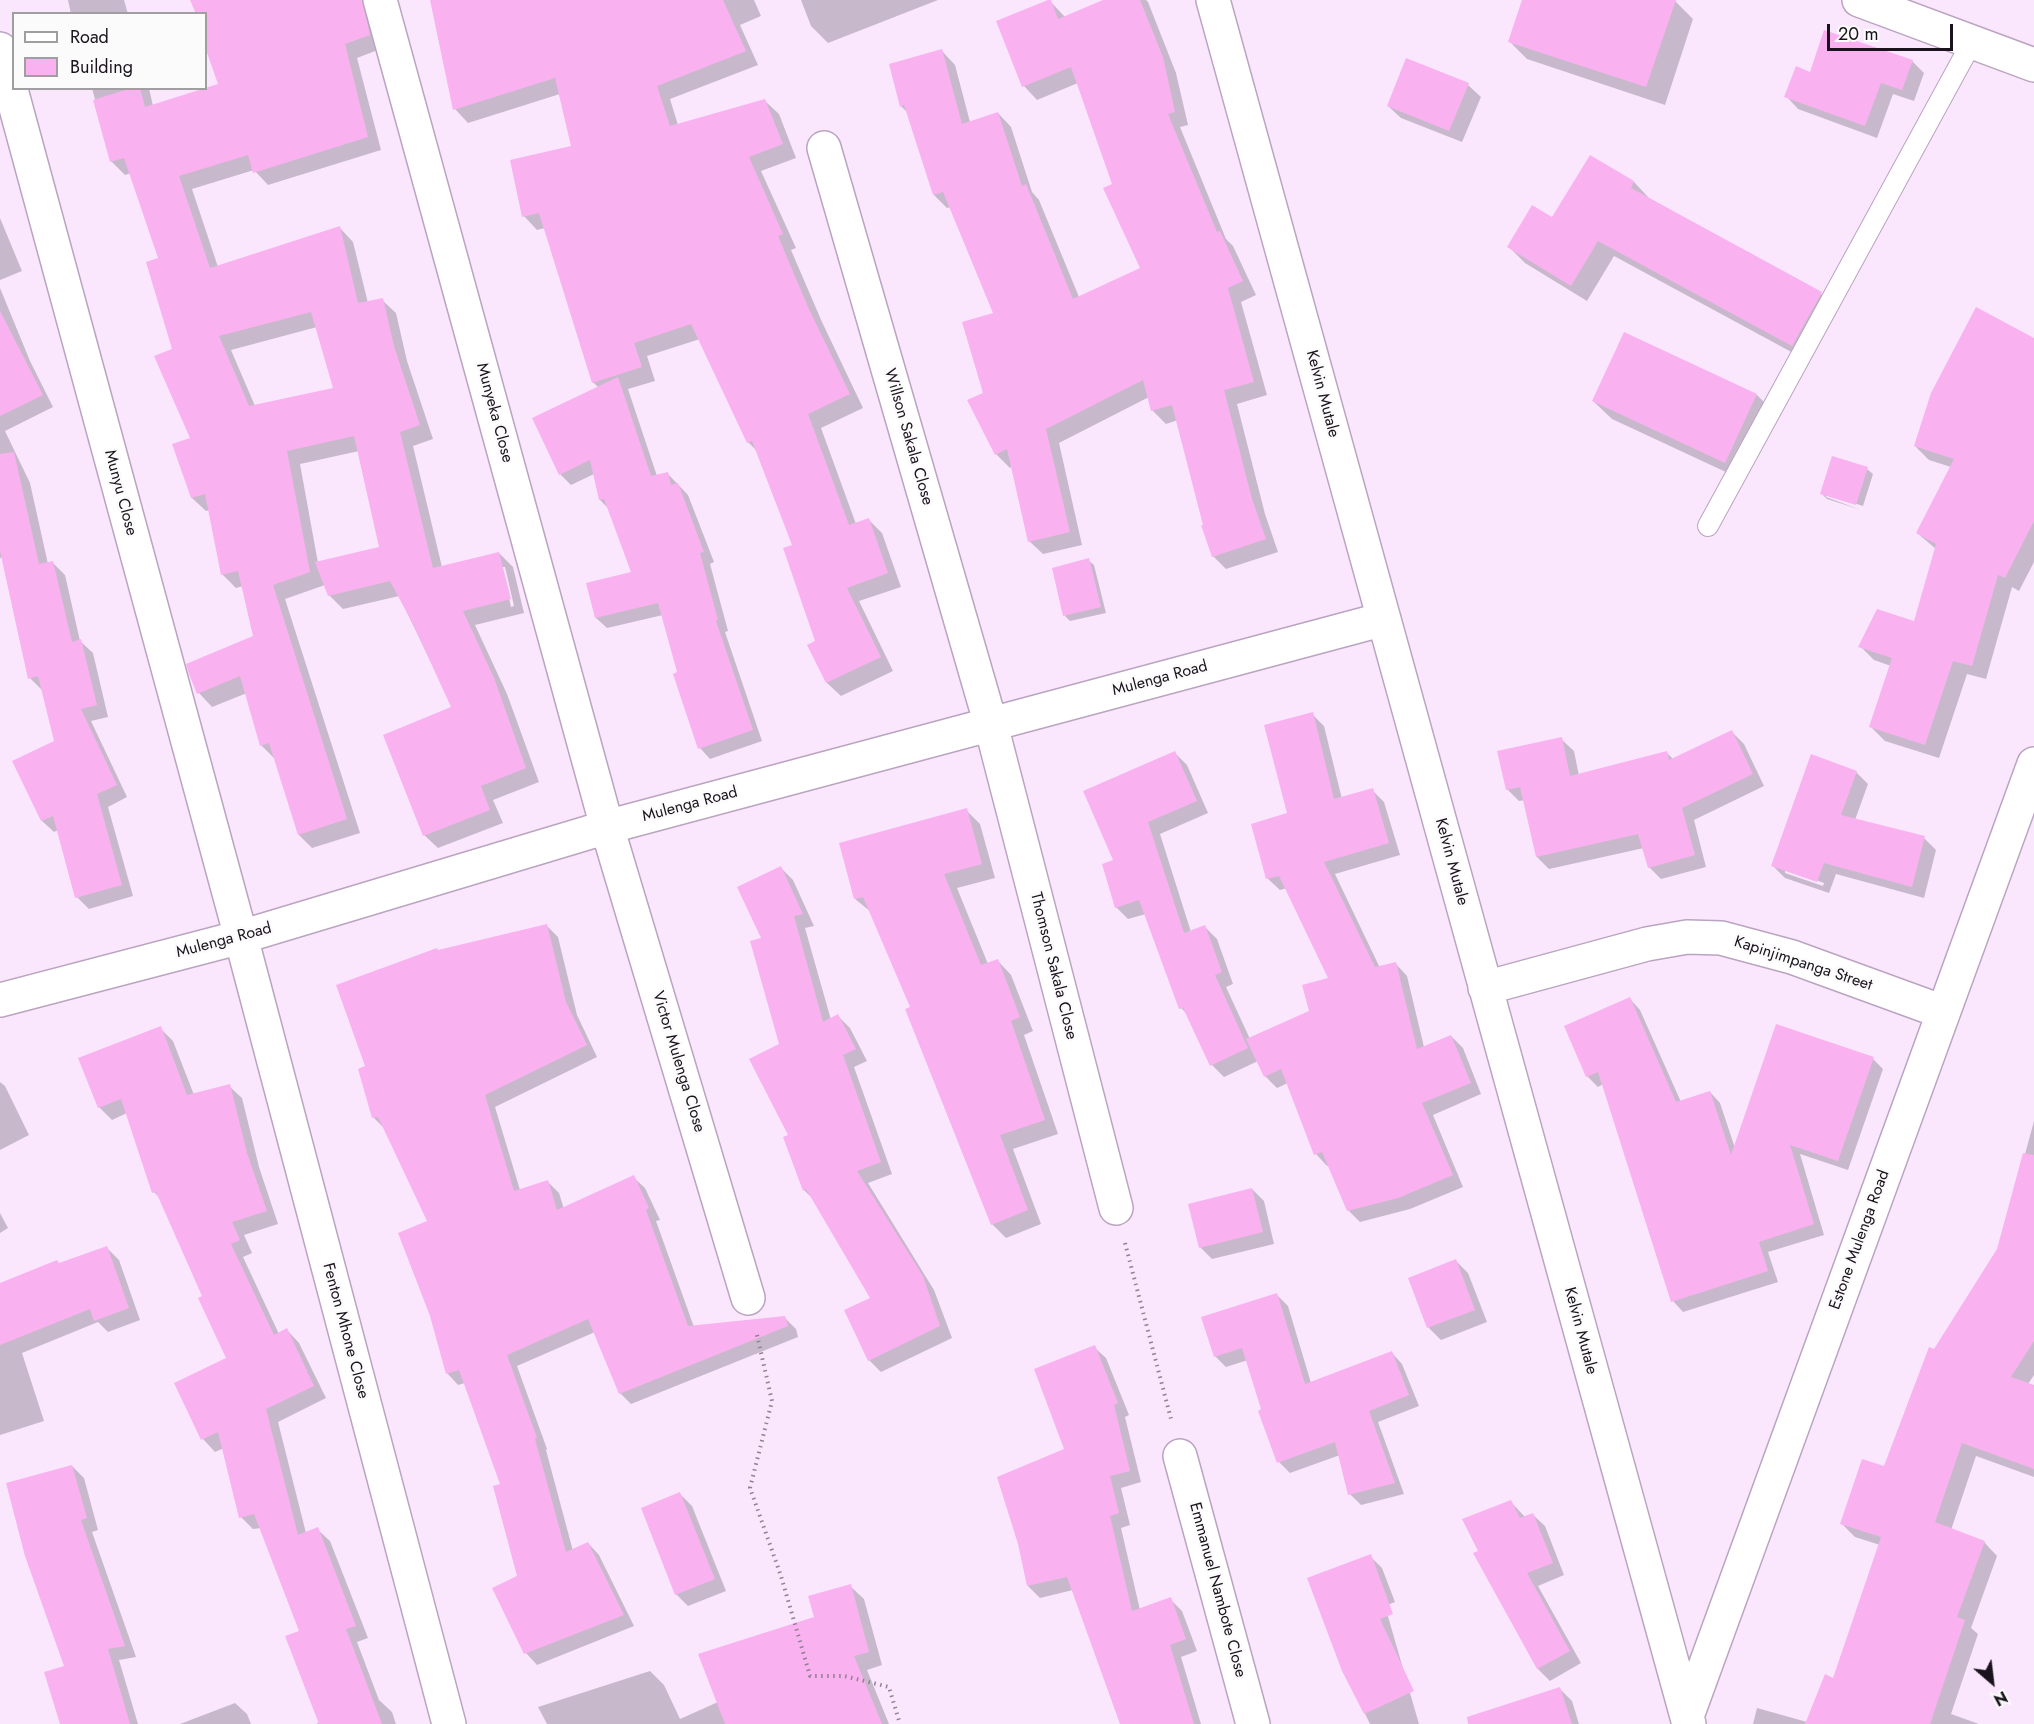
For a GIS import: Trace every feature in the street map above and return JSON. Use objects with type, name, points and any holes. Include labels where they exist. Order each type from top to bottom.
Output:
[{"type":"street","name":"Munyeka Close","points":[[380,0],[608,826]]},
{"type":"street","name":"Kelvin Mutale","points":[[1213,0],[1688,1720]]},
{"type":"street","points":[[1859,0],[2034,64]]},
{"type":"street","name":"Munyu Close","points":[[0,49],[241,937]]},
{"type":"street","name":"Willson Sakala Close","points":[[824,148],[991,725]]},
{"type":"street","name":"Mulenga Road","points":[[0,1000],[241,937],[608,826],[1384,619]]},
{"type":"street","name":"Thomson Sakala Close","points":[[991,725],[1116,1208]]},
{"type":"street","name":"Estone Mulenga Road","points":[[1688,1720],[2034,764]]},
{"type":"street","name":"Victor Mulenga Close","points":[[608,826],[748,1298]]},
{"type":"street","name":"Fenton Mhone Close","points":[[241,937],[449,1724]]},
{"type":"street","name":"Kapinjimpanga Street","points":[[1485,988],[1647,944],[1688,937],[1721,938],[1792,957],[1943,1012]]},
{"type":"street","name":"Emmanuel Nambote Close","points":[[1180,1456],[1253,1724]]},
{"type":"lane","points":[[1708,526],[1972,42]]},
{"type":"path","points":[[1116,1208],[1180,1456]]},
{"type":"path","points":[[748,1298],[772,1401],[750,1488],[781,1576],[810,1676],[844,1676],[889,1687],[900,1724]]},
{"type":"building","points":[[190,0],[362,0],[370,35],[345,44],[368,137],[253,173],[248,155],[179,176],[210,268],[340,226],[358,303],[383,298],[394,346],[420,425],[400,432],[433,568],[499,552],[511,599],[463,611],[494,678],[526,768],[481,786],[490,810],[423,836],[383,735],[451,707],[414,626],[390,581],[328,596],[315,562],[379,547],[354,436],[287,451],[310,572],[273,585],[347,819],[298,835],[269,743],[260,746],[240,676],[197,694],[186,664],[253,636],[238,571],[221,575],[205,494],[191,498],[172,444],[190,438],[154,356],[172,349],[146,262],[158,258],[124,158],[110,162],[93,100],[126,90],[141,90],[145,107],[199,90],[207,90],[207,87],[218,84],[207,53],[207,12],[195,12]],"holes":[[[311,312],[333,388],[249,406],[219,336]]]},
{"type":"building","points":[[430,0],[723,0],[746,51],[657,86],[670,126],[765,99],[783,144],[749,157],[783,234],[778,236],[808,307],[850,394],[808,414],[849,525],[869,518],[888,573],[847,588],[881,657],[826,683],[807,645],[815,641],[783,548],[792,545],[752,441],[747,443],[691,324],[634,343],[642,367],[592,383],[539,213],[522,217],[510,160],[571,146],[555,78],[453,110]]},
{"type":"building","points":[[1051,0],[1058,19],[1103,0],[1140,0],[1163,57],[1175,112],[1168,114],[1217,232],[1220,231],[1243,281],[1228,288],[1254,382],[1224,390],[1252,499],[1266,539],[1212,557],[1201,525],[1203,525],[1172,405],[1151,411],[1143,380],[1046,429],[1070,532],[1028,542],[1007,449],[995,455],[967,400],[983,393],[962,322],[993,313],[943,192],[933,195],[904,105],[900,107],[889,64],[942,49],[962,124],[998,112],[1022,186],[1026,184],[1073,299],[1140,268],[1103,188],[1112,184],[1071,67],[1022,87],[996,21]]},
{"type":"building","points":[[1522,0],[1676,0],[1646,87],[1508,42]]},
{"type":"building","points":[[1824,30],[1913,60],[1902,90],[1881,83],[1865,126],[1784,97],[1796,66],[1810,72]]},
{"type":"building","points":[[1406,58],[1469,83],[1449,131],[1387,106]]},
{"type":"building","points":[[1590,155],[1634,181],[1631,188],[1822,292],[1792,346],[1598,241],[1571,286],[1507,247],[1532,205],[1552,217]]},
{"type":"building","points":[[1976,307],[2034,338],[2034,521],[2005,578],[1998,575],[1972,666],[1953,661],[1925,745],[1869,727],[1892,658],[1858,647],[1877,609],[1914,621],[1936,544],[1916,533],[1954,459],[1914,446],[1931,393]]},
{"type":"building","points":[[0,311],[43,395],[0,416]]},
{"type":"building","points":[[1624,332],[1757,394],[1725,463],[1592,401]]},
{"type":"building","points":[[618,377],[651,476],[668,472],[671,485],[678,483],[704,552],[700,553],[718,620],[716,621],[753,730],[698,749],[673,674],[677,672],[658,603],[595,618],[586,583],[631,572],[604,499],[599,500],[590,460],[559,475],[532,418]]},
{"type":"building","points":[[14,452],[39,564],[53,561],[72,642],[81,639],[97,705],[81,709],[117,785],[97,794],[122,885],[75,898],[53,816],[41,821],[12,761],[54,741],[38,676],[28,679],[0,551],[0,454]]},
{"type":"building","points":[[1832,456],[1868,467],[1856,505],[1820,494]]},
{"type":"building","points":[[1089,558],[1101,607],[1063,616],[1052,568]]},
{"type":"building","points":[[1313,712],[1334,799],[1373,788],[1389,843],[1324,862],[1375,967],[1396,962],[1417,1049],[1451,1035],[1471,1083],[1422,1103],[1453,1175],[1398,1198],[1347,1211],[1322,1152],[1314,1155],[1281,1069],[1264,1077],[1246,1039],[1309,1011],[1302,985],[1328,978],[1279,876],[1266,879],[1251,824],[1287,813],[1264,725]]},
{"type":"building","points":[[1732,730],[1753,774],[1682,808],[1695,855],[1648,868],[1638,834],[1536,857],[1520,787],[1506,790],[1497,751],[1562,737],[1570,776],[1667,751],[1669,760]]},
{"type":"building","points":[[1175,751],[1197,801],[1148,822],[1184,933],[1205,925],[1222,972],[1215,975],[1248,1048],[1210,1066],[1183,1008],[1179,1009],[1139,900],[1115,908],[1102,864],[1113,860],[1083,791]]},
{"type":"building","points":[[1811,754],[1857,771],[1841,815],[1925,836],[1912,887],[1824,863],[1817,882],[1771,866]]},
{"type":"building","points":[[967,808],[982,864],[944,874],[981,965],[998,959],[1020,1017],[1011,1021],[1045,1120],[1000,1135],[1028,1210],[991,1225],[905,1009],[910,1007],[863,897],[854,899],[839,843]]},
{"type":"building","points":[[781,866],[803,914],[794,916],[823,1022],[838,1014],[856,1049],[843,1055],[881,1162],[857,1171],[923,1276],[940,1326],[868,1361],[844,1310],[870,1298],[806,1189],[803,1191],[783,1137],[788,1135],[749,1059],[779,1044],[750,941],[761,938],[737,887]]},
{"type":"building","points":[[547,924],[566,1002],[587,1045],[485,1095],[514,1191],[548,1180],[557,1210],[634,1175],[649,1208],[646,1210],[688,1326],[785,1316],[788,1326],[619,1394],[588,1319],[507,1355],[537,1438],[535,1439],[566,1552],[588,1542],[624,1615],[524,1654],[492,1588],[517,1576],[493,1486],[500,1484],[459,1370],[446,1374],[430,1316],[398,1233],[427,1221],[378,1117],[372,1118],[358,1069],[365,1066],[336,985],[437,948],[438,950]]},
{"type":"building","points":[[1630,997],[1676,1102],[1710,1091],[1731,1155],[1776,1024],[1874,1057],[1838,1161],[1790,1145],[1814,1224],[1759,1242],[1768,1271],[1671,1302],[1598,1072],[1586,1077],[1564,1026]]},
{"type":"building","points":[[161,1026],[187,1095],[230,1084],[247,1153],[267,1211],[232,1222],[240,1240],[231,1244],[274,1335],[287,1328],[314,1386],[266,1409],[298,1535],[318,1527],[356,1626],[346,1629],[382,1724],[319,1724],[285,1636],[299,1631],[254,1514],[239,1518],[218,1432],[201,1440],[174,1383],[226,1358],[198,1298],[202,1296],[156,1192],[152,1193],[121,1099],[98,1108],[78,1058]]},
{"type":"building","points":[[2023,1153],[2034,1155],[2034,1341],[2011,1377],[2034,1385],[2034,1469],[1962,1443],[1935,1522],[1985,1541],[1957,1617],[1965,1620],[1930,1724],[1805,1724],[1825,1674],[1833,1678],[1881,1537],[1840,1524],[1862,1459],[1884,1466],[1929,1347],[1934,1349],[1997,1249]]},
{"type":"building","points":[[1252,1188],[1263,1232],[1199,1248],[1188,1204]]},
{"type":"building","points":[[107,1246],[129,1308],[94,1321],[90,1309],[0,1345],[0,1283],[57,1260],[59,1263]]},
{"type":"building","points":[[1456,1259],[1475,1310],[1427,1328],[1408,1278]]},
{"type":"building","points":[[1277,1293],[1305,1384],[1392,1351],[1409,1395],[1369,1411],[1395,1483],[1348,1495],[1335,1442],[1277,1463],[1258,1411],[1261,1409],[1242,1348],[1214,1357],[1201,1317]]},
{"type":"building","points":[[1095,1345],[1118,1403],[1114,1405],[1130,1471],[1110,1476],[1119,1513],[1110,1516],[1132,1611],[1171,1597],[1186,1639],[1170,1645],[1194,1724],[1120,1724],[1067,1577],[1027,1586],[1018,1544],[997,1477],[1064,1449],[1034,1369]]},
{"type":"building","points":[[72,1465],[87,1518],[81,1520],[125,1646],[108,1649],[130,1724],[60,1724],[44,1672],[64,1666],[25,1556],[6,1483]]},
{"type":"building","points":[[680,1492],[715,1579],[675,1595],[641,1508]]},
{"type":"building","points":[[1511,1500],[1520,1518],[1533,1513],[1553,1563],[1527,1573],[1570,1651],[1537,1669],[1473,1553],[1478,1551],[1462,1519]]},
{"type":"building","points":[[1371,1554],[1393,1614],[1380,1619],[1414,1691],[1364,1714],[1342,1671],[1307,1578]]},
{"type":"building","points":[[851,1584],[869,1652],[854,1656],[882,1724],[725,1724],[698,1654],[814,1617],[808,1596]]},
{"type":"building","points":[[1560,1687],[1572,1724],[1468,1724],[1467,1717]]}]
